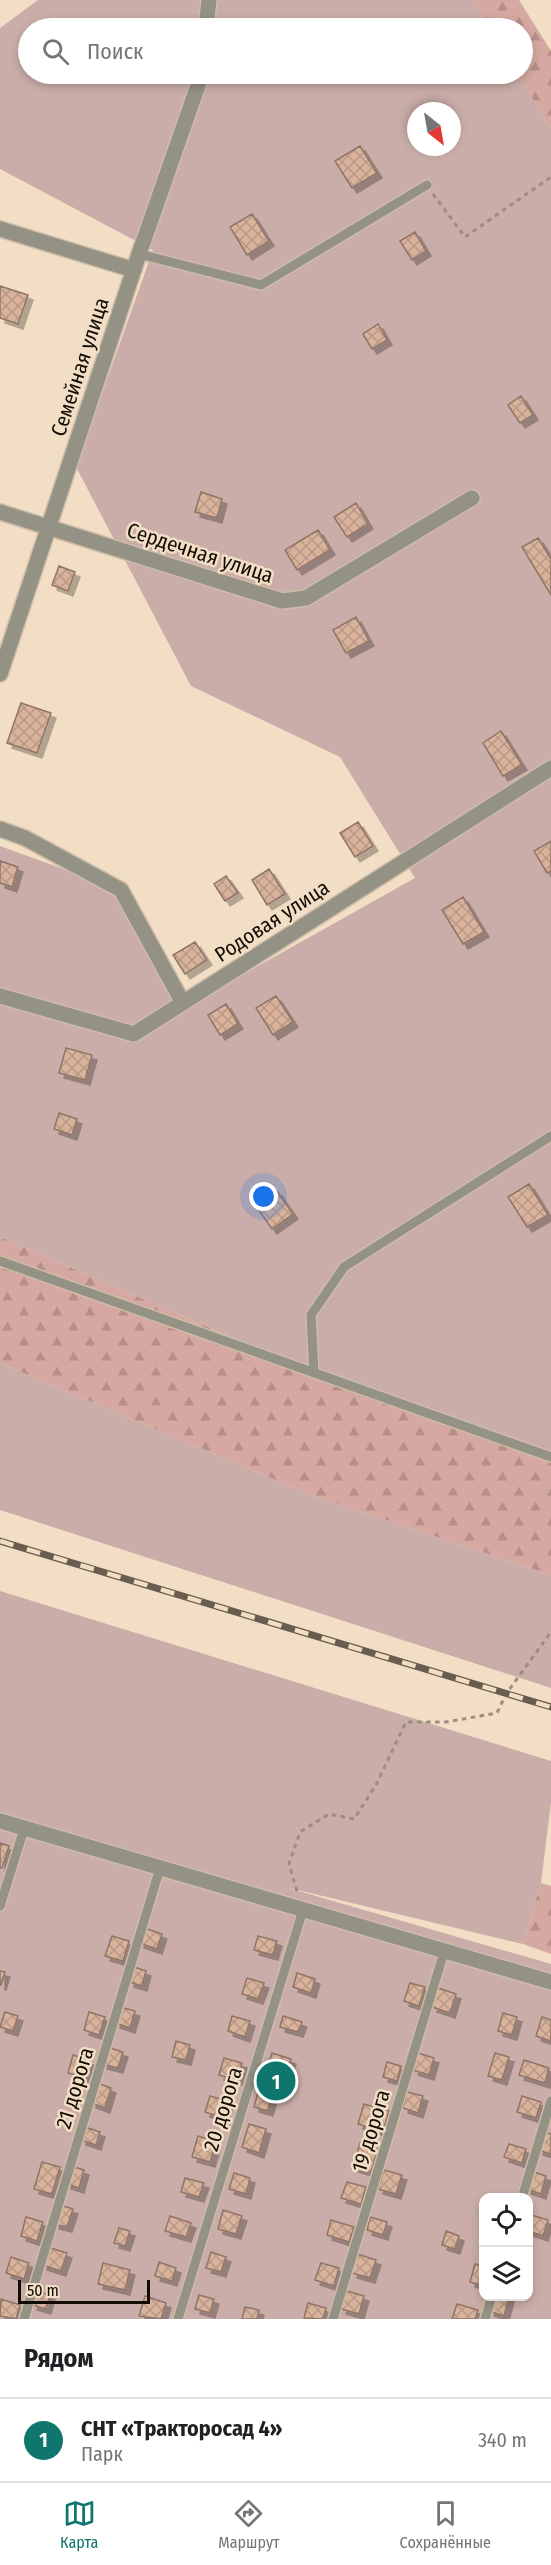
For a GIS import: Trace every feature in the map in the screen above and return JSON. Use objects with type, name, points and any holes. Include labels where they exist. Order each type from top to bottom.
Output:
[{"type":"street","points":[[207,18],[209,0]]},
{"type":"street","name":"Семейная улица","points":[[0,674],[139,254],[198,84]]},
{"type":"street","points":[[0,229],[134,270]]},
{"type":"street","name":"Сердечная улица","points":[[0,512],[282,601],[306,598],[472,498]]},
{"type":"street","name":"Родовая улица","points":[[0,996],[134,1034],[551,768]]},
{"type":"street","points":[[0,829],[25,838],[121,891],[183,1003]]},
{"type":"street","points":[[0,1821],[551,1982]]},
{"type":"lane","points":[[139,254],[261,285],[427,185]]},
{"type":"lane","points":[[314,1373],[311,1315],[344,1268],[551,1136]]},
{"type":"lane","points":[[0,1261],[551,1457]]},
{"type":"lane","points":[[0,1906],[24,1829]]},
{"type":"lane","name":"21 дорога","points":[[24,2319],[160,1868]]},
{"type":"lane","name":"20 дорога","points":[[178,2319],[303,1910]]},
{"type":"lane","name":"19 дорога","points":[[333,2319],[444,1952]]},
{"type":"lane","points":[[523,2193],[551,2101]]},
{"type":"lane","points":[[485,2319],[490,2301]]},
{"type":"path","points":[[427,185],[465,237],[551,177]]},
{"type":"path","points":[[303,1910],[289,1864],[300,1832],[329,1814],[354,1819],[376,1785],[406,1722],[446,1722],[497,1713],[506,1694],[551,1632]]},
{"type":"shaded area","points":[[38,0],[471,0],[483,18],[18,18],[18,84],[523,84],[551,128],[551,1456],[314,1373],[0,1237],[0,846],[121,890],[185,1007],[415,878],[340,757],[191,686],[76,467],[153,250],[0,169],[0,28]]},
{"type":"shaded area","points":[[0,1363],[311,1495],[551,1575],[551,1688],[0,1510]]},
{"type":"shaded area","points":[[0,1591],[551,1761],[551,1802],[541,1883],[523,1944],[285,1887],[551,1964],[551,2319],[0,2319]]},
{"type":"green space","points":[[471,0],[519,0],[530,18],[483,18]]},
{"type":"green space","points":[[533,22],[551,51],[551,128],[523,84],[533,84]]},
{"type":"green space","points":[[0,1237],[314,1373],[551,1456],[551,1575],[311,1495],[0,1363]]},
{"type":"green space","points":[[541,1883],[551,1886],[551,1954],[523,1944]]},
{"type":"building","points":[[360,146],[377,173],[352,188],[335,161]]},
{"type":"building","points":[[252,214],[269,241],[247,255],[230,227]]},
{"type":"building","points":[[415,232],[426,251],[412,260],[400,241]]},
{"type":"building","points":[[0,286],[28,295],[18,324],[0,318]]},
{"type":"building","points":[[378,324],[387,340],[372,349],[363,334]]},
{"type":"building","points":[[521,396],[533,415],[520,423],[508,405]]},
{"type":"building","points":[[201,492],[222,499],[217,518],[195,512]]},
{"type":"building","points":[[356,503],[368,524],[347,537],[334,517]]},
{"type":"building","points":[[318,530],[330,550],[297,570],[285,550]]},
{"type":"building","points":[[538,538],[551,559],[551,595],[522,547]]},
{"type":"building","points":[[59,566],[75,572],[68,591],[52,585]]},
{"type":"building","points":[[356,617],[369,641],[346,653],[333,630]]},
{"type":"building","points":[[21,703],[51,713],[37,753],[7,743]]},
{"type":"building","points":[[501,731],[522,765],[503,776],[483,743]]},
{"type":"building","points":[[358,822],[373,846],[355,857],[340,833]]},
{"type":"building","points":[[551,841],[551,871],[547,873],[534,851]]},
{"type":"building","points":[[0,861],[18,867],[12,887],[0,883]]},
{"type":"building","points":[[269,869],[285,894],[267,905],[252,880]]},
{"type":"building","points":[[226,876],[238,893],[225,901],[214,884]]},
{"type":"building","points":[[463,897],[484,932],[463,944],[442,910]]},
{"type":"building","points":[[195,942],[207,960],[185,974],[173,955]]},
{"type":"building","points":[[276,996],[293,1022],[273,1035],[256,1008]]},
{"type":"building","points":[[226,1004],[238,1024],[220,1035],[208,1015]]},
{"type":"building","points":[[66,1048],[92,1055],[85,1080],[59,1073]]},
{"type":"building","points":[[59,1113],[77,1119],[72,1135],[54,1129]]},
{"type":"building","points":[[529,1184],[548,1215],[527,1227],[508,1197]]},
{"type":"building","points":[[277,1191],[293,1214],[272,1229],[256,1206]]},
{"type":"building","points":[[0,1843],[9,1846],[2,1868],[0,1868]]},
{"type":"building","points":[[144,1928],[162,1934],[157,1949],[139,1943]]},
{"type":"building","points":[[112,1936],[129,1941],[123,1961],[105,1956]]},
{"type":"building","points":[[258,1936],[277,1941],[273,1955],[254,1950]]},
{"type":"building","points":[[134,1967],[146,1971],[142,1986],[129,1982]]},
{"type":"building","points":[[0,1971],[5,1972],[1,1985],[0,1985]]},
{"type":"building","points":[[297,1973],[315,1979],[311,1993],[293,1987]]},
{"type":"building","points":[[247,1978],[264,1983],[258,1999],[242,1994]]},
{"type":"building","points":[[410,1983],[425,1987],[419,2006],[404,2001]]},
{"type":"building","points":[[438,1988],[456,1994],[450,2013],[432,2007]]},
{"type":"building","points":[[120,2007],[135,2011],[130,2028],[115,2023]]},
{"type":"building","points":[[5,2012],[18,2016],[13,2031],[0,2027]]},
{"type":"building","points":[[89,2012],[105,2017],[99,2035],[84,2030]]},
{"type":"building","points":[[503,2013],[517,2017],[512,2035],[498,2031]]},
{"type":"building","points":[[232,2016],[250,2021],[245,2037],[228,2031]]},
{"type":"building","points":[[283,2016],[302,2022],[298,2032],[280,2027]]},
{"type":"building","points":[[542,2017],[551,2020],[551,2041],[536,2036]]},
{"type":"building","points":[[176,2041],[190,2045],[186,2060],[172,2057]]},
{"type":"building","points":[[107,2047],[123,2052],[118,2068],[102,2064]]},
{"type":"building","points":[[272,2053],[291,2059],[286,2076],[267,2070]]},
{"type":"building","points":[[418,2053],[434,2058],[429,2075],[413,2070]]},
{"type":"building","points":[[495,2053],[509,2057],[502,2080],[488,2076]]},
{"type":"building","points":[[73,2055],[89,2060],[83,2077],[68,2073]]},
{"type":"building","points":[[224,2058],[242,2063],[237,2080],[219,2075]]},
{"type":"building","points":[[524,2060],[549,2068],[545,2083],[519,2075]]},
{"type":"building","points":[[387,2062],[401,2066],[397,2081],[383,2077]]},
{"type":"building","points":[[97,2083],[111,2088],[105,2108],[91,2103]]},
{"type":"building","points":[[258,2092],[272,2097],[268,2111],[254,2107]]},
{"type":"building","points":[[407,2092],[423,2096],[418,2113],[403,2108]]},
{"type":"building","points":[[210,2096],[228,2101],[223,2118],[205,2112]]},
{"type":"building","points":[[522,2096],[541,2102],[536,2118],[517,2112]]},
{"type":"building","points":[[364,2104],[389,2111],[383,2132],[358,2124]]},
{"type":"building","points":[[249,2124],[266,2129],[259,2153],[242,2147]]},
{"type":"building","points":[[85,2127],[100,2132],[96,2145],[81,2140]]},
{"type":"building","points":[[543,2132],[551,2134],[551,2154],[538,2150]]},
{"type":"building","points":[[198,2136],[216,2142],[210,2162],[192,2157]]},
{"type":"building","points":[[360,2143],[378,2149],[371,2172],[353,2167]]},
{"type":"building","points":[[509,2144],[526,2149],[522,2163],[504,2157]]},
{"type":"building","points":[[42,2162],[60,2167],[52,2194],[34,2189]]},
{"type":"building","points":[[71,2166],[84,2170],[79,2188],[66,2184]]},
{"type":"building","points":[[384,2170],[402,2175],[396,2194],[378,2189]]},
{"type":"building","points":[[531,2171],[546,2176],[541,2194],[526,2189]]},
{"type":"building","points":[[234,2173],[250,2178],[246,2194],[229,2189]]},
{"type":"building","points":[[185,2178],[204,2183],[199,2197],[181,2192]]},
{"type":"building","points":[[347,2182],[366,2187],[361,2204],[341,2198]]},
{"type":"building","points":[[60,2205],[73,2209],[67,2227],[54,2224]]},
{"type":"building","points":[[223,2210],[242,2216],[236,2234],[218,2229]]},
{"type":"building","points":[[170,2216],[191,2223],[186,2237],[165,2231]]},
{"type":"building","points":[[533,2216],[548,2220],[543,2236],[533,2233]]},
{"type":"building","points":[[26,2217],[43,2222],[37,2241],[21,2236]]},
{"type":"building","points":[[370,2217],[387,2222],[383,2235],[367,2230]]},
{"type":"building","points":[[331,2220],[354,2227],[349,2242],[327,2235]]},
{"type":"building","points":[[119,2228],[130,2231],[125,2246],[114,2243]]},
{"type":"building","points":[[446,2231],[459,2236],[455,2249],[442,2245]]},
{"type":"building","points":[[47,2247],[67,2253],[61,2271],[42,2265]]},
{"type":"building","points":[[211,2252],[226,2257],[221,2272],[206,2268]]},
{"type":"building","points":[[357,2254],[376,2260],[370,2278],[352,2273]]},
{"type":"building","points":[[11,2257],[29,2263],[24,2279],[6,2273]]},
{"type":"building","points":[[159,2262],[176,2268],[172,2281],[155,2276]]},
{"type":"building","points":[[103,2263],[130,2270],[125,2290],[98,2284]]},
{"type":"building","points":[[321,2263],[339,2268],[334,2286],[315,2280]]},
{"type":"building","points":[[475,2264],[479,2265],[479,2285],[470,2282]]},
{"type":"building","points":[[36,2291],[50,2295],[46,2309],[32,2305]]},
{"type":"building","points":[[347,2291],[364,2296],[359,2314],[341,2309]]},
{"type":"building","points":[[199,2295],[214,2299],[210,2313],[195,2309]]},
{"type":"building","points":[[145,2296],[166,2303],[161,2319],[139,2316]]},
{"type":"building","points":[[1,2299],[20,2305],[16,2319],[0,2316]]},
{"type":"building","points":[[492,2301],[508,2301],[504,2316],[489,2311]]},
{"type":"building","points":[[308,2303],[326,2308],[323,2319],[304,2318]]},
{"type":"building","points":[[457,2304],[478,2310],[475,2319],[452,2319]]},
{"type":"building","points":[[245,2307],[259,2310],[257,2319],[242,2319]]},
{"type":"railway","points":[[0,1541],[551,1707]]},
{"type":"place","name":"СНТ «Тракторосад 4»","points":[[276,2081]]}]
